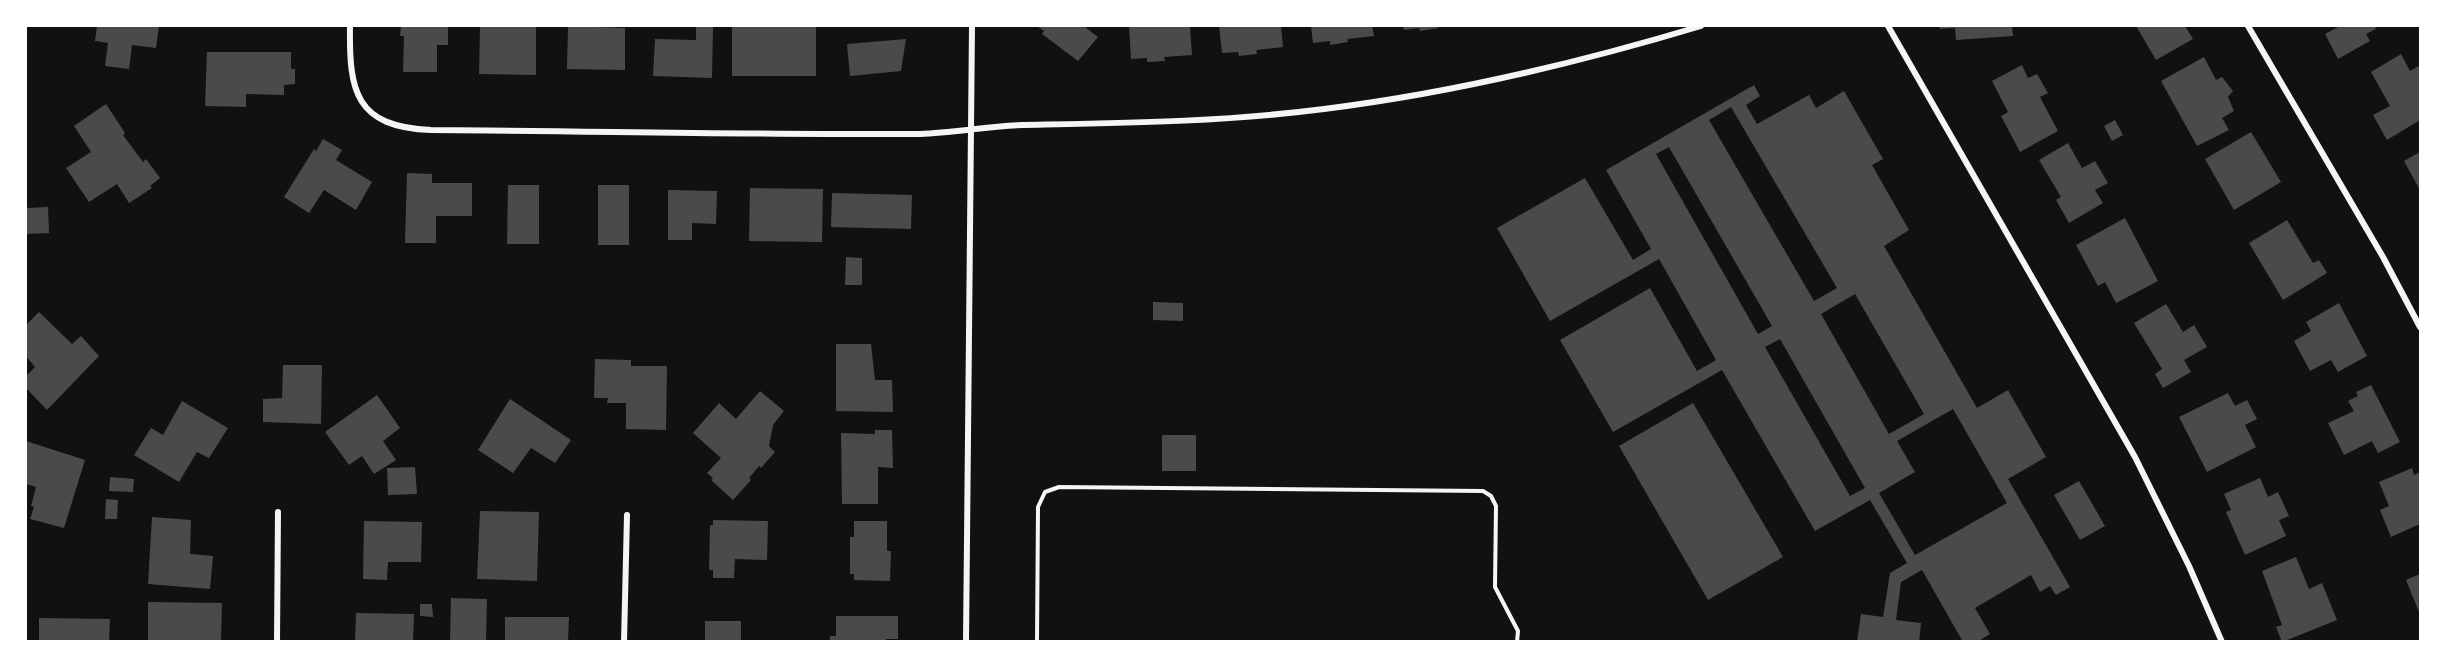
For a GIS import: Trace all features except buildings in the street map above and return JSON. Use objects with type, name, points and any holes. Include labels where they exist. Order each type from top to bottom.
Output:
[{"type":"street","points":[[350,26],[353,86],[371,112],[380,119],[401,128],[923,134],[1019,125],[1112,125],[1197,121],[1348,106],[1524,74],[1701,26]]},
{"type":"street","points":[[966,642],[972,26]]},
{"type":"street","points":[[1888,26],[2135,457],[2189,566],[2223,642]]},
{"type":"street","points":[[2248,26],[2383,257],[2421,327]]},
{"type":"street","points":[[277,642],[278,512]]},
{"type":"street","points":[[624,642],[627,515]]},
{"type":"path","points":[[1037,642],[1038,507],[1045,492],[1059,487],[1483,491],[1491,496],[1496,506],[1495,587],[1518,631],[1517,642]]}]
